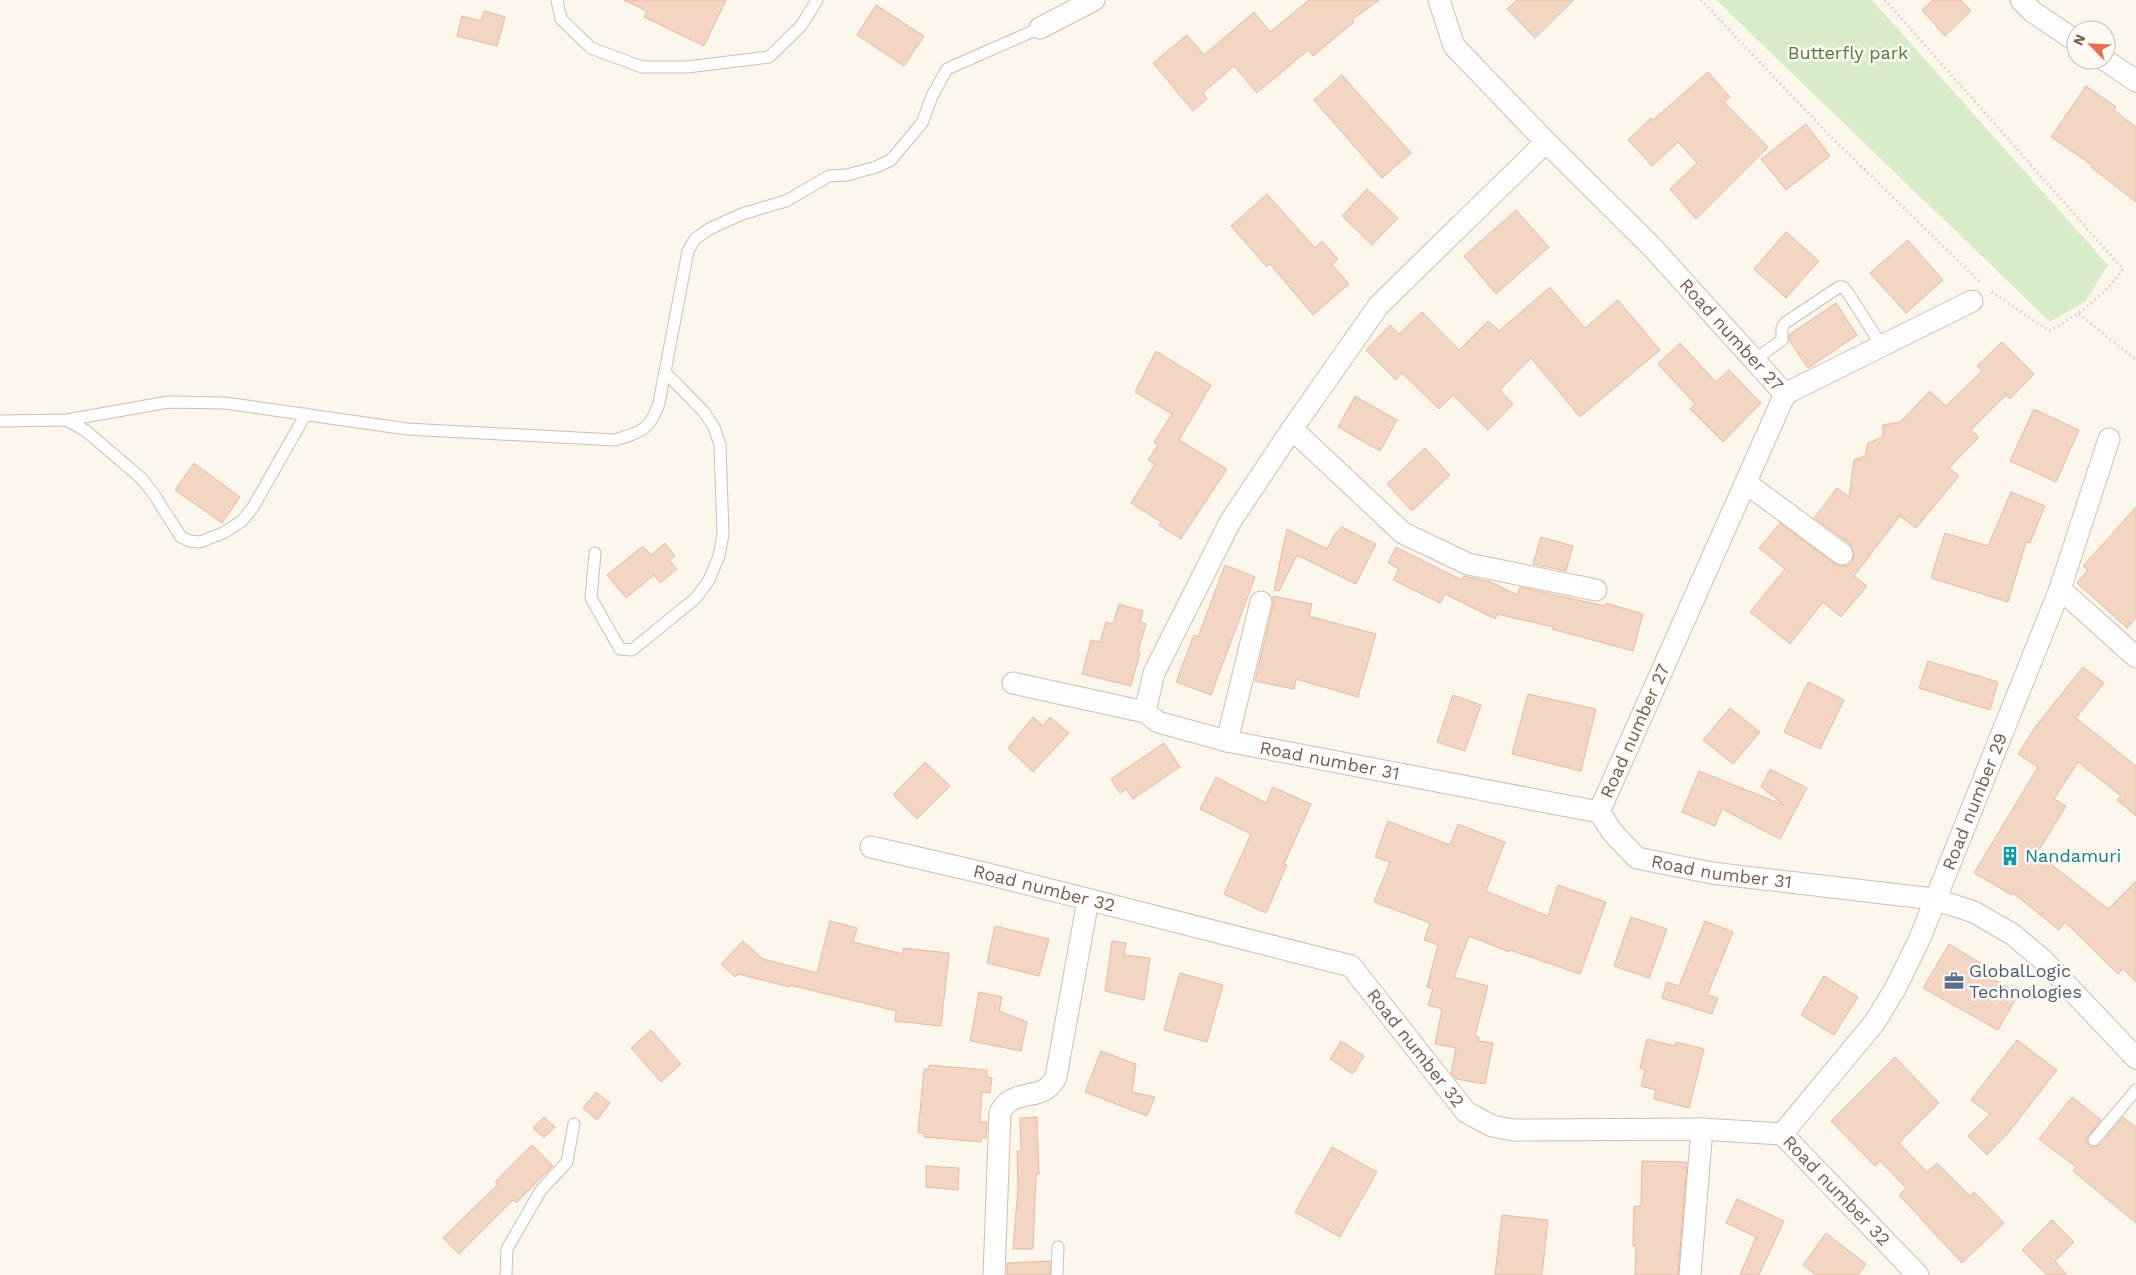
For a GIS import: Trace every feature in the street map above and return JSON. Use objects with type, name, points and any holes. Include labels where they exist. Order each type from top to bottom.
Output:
[{"type":"street","points":[[1040,28],[1094,0]]},
{"type":"street","name":"Road number 27","points":[[1439,0],[1454,46],[1546,142],[1651,246],[1785,394],[1599,812]]},
{"type":"street","points":[[2021,0],[2033,12],[2066,34]]},
{"type":"street","points":[[2116,67],[2136,81]]},
{"type":"street","points":[[1151,717],[1154,673],[1230,522],[1292,429],[1379,305],[1546,142]]},
{"type":"street","points":[[1785,394],[1972,300]]},
{"type":"street","points":[[1292,429],[1403,533],[1468,564],[1596,590]]},
{"type":"street","name":"Road number 29","points":[[1782,1134],[1875,1022],[1896,989],[1920,938],[1934,899],[2060,589],[2109,439]]},
{"type":"street","points":[[1746,483],[1842,554]]},
{"type":"street","points":[[2060,589],[2136,656]]},
{"type":"street","points":[[1227,741],[1261,602]]},
{"type":"street","name":"Road number 31","points":[[1013,683],[1151,717],[1227,741],[1599,812],[1613,833],[1637,858],[1712,873],[1934,899],[1974,912],[2012,934],[2042,959],[2136,1058]]},
{"type":"street","name":"Road number 32","points":[[871,847],[988,874],[1350,966],[1466,1112],[1492,1126],[1513,1130],[1702,1129],[1782,1134],[1918,1275]]},
{"type":"street","points":[[994,1275],[1000,1112],[1008,1102],[1046,1090],[1056,1077],[1088,900]]},
{"type":"street","points":[[1690,1275],[1702,1129]]},
{"type":"lane","points":[[556,0],[561,20],[592,48],[642,67],[687,67],[769,57],[801,26],[817,0]]},
{"type":"lane","points":[[0,421],[67,420],[168,402],[225,403],[408,429],[615,440],[639,433],[654,419],[688,251],[694,239],[709,229],[742,214],[786,200],[830,176],[847,175],[876,167],[891,160],[922,123],[932,96],[947,69],[1040,28]]},
{"type":"lane","points":[[1754,360],[1782,340],[1782,328],[1786,323],[1838,287],[1842,287],[1848,293],[1882,346]]},
{"type":"lane","points":[[595,553],[591,598],[620,649],[632,650],[696,598],[709,580],[716,564],[723,534],[720,444],[714,427],[704,412],[665,372]]},
{"type":"lane","points":[[67,420],[86,431],[140,478],[153,493],[181,537],[190,542],[200,542],[223,533],[242,521],[253,507],[306,414]]},
{"type":"lane","points":[[2094,1140],[2136,1090]]},
{"type":"lane","points":[[506,1275],[507,1249],[541,1190],[568,1162],[574,1124]]},
{"type":"lane","points":[[1057,1275],[1058,1247]]},
{"type":"path","points":[[1701,0],[1825,131],[1989,290],[2049,331],[2079,314],[2123,270],[1884,0]]},
{"type":"path","points":[[2079,314],[2136,360]]},
{"type":"green space","name":"Butterfly park","points":[[1716,0],[1872,0],[2108,265],[2086,301],[2050,322]]},
{"type":"building","points":[[624,0],[726,0],[704,46],[644,17],[647,11]]},
{"type":"building","points":[[1309,0],[1379,0],[1352,20],[1354,22],[1313,56],[1308,50],[1257,93],[1234,66],[1203,93],[1207,99],[1193,111],[1153,63],[1187,35],[1204,55],[1254,12],[1270,32]]},
{"type":"building","points":[[1517,0],[1574,0],[1535,38],[1507,9]]},
{"type":"building","points":[[1933,0],[1961,0],[1971,11],[1945,36],[1922,10]]},
{"type":"building","points":[[876,5],[924,36],[904,66],[857,35]]},
{"type":"building","points":[[484,11],[505,17],[497,46],[457,36],[462,16],[481,21]]},
{"type":"building","points":[[1708,72],[1730,97],[1724,102],[1768,147],[1696,219],[1670,189],[1697,163],[1678,142],[1652,166],[1628,140],[1651,118],[1653,120]]},
{"type":"building","points":[[1342,75],[1411,153],[1382,178],[1314,100]]},
{"type":"building","points":[[2086,86],[2116,107],[2114,110],[2136,127],[2136,202],[2091,167],[2092,165],[2051,137]]},
{"type":"building","points":[[1806,124],[1830,156],[1786,190],[1761,159]]},
{"type":"building","points":[[1367,189],[1398,218],[1372,245],[1342,216]]},
{"type":"building","points":[[1267,194],[1315,248],[1322,241],[1338,259],[1332,265],[1349,284],[1313,315],[1270,264],[1267,267],[1231,226]]},
{"type":"building","points":[[1516,210],[1549,247],[1496,294],[1464,256]]},
{"type":"building","points":[[1786,232],[1819,261],[1786,298],[1754,269]]},
{"type":"building","points":[[1908,240],[1943,280],[1906,313],[1870,273]]},
{"type":"building","points":[[1550,287],[1585,328],[1618,300],[1660,350],[1580,417],[1531,358],[1500,390],[1513,404],[1488,430],[1453,395],[1439,409],[1402,373],[1396,380],[1366,350],[1390,325],[1399,334],[1422,312],[1459,350],[1488,321],[1499,331]]},
{"type":"building","points":[[1836,303],[1857,335],[1808,368],[1789,340],[1790,334]]},
{"type":"building","points":[[2002,342],[2034,374],[2010,399],[2006,395],[1971,430],[1979,437],[1949,468],[1959,476],[1916,528],[1900,516],[1854,576],[1867,586],[1841,617],[1823,602],[1790,644],[1750,612],[1785,569],[1759,548],[1780,523],[1835,564],[1847,566],[1852,562],[1854,555],[1850,544],[1814,518],[1837,488],[1849,497],[1854,460],[1865,456],[1868,443],[1883,437],[1883,425],[1900,422],[1930,391],[1946,406],[1982,371],[1977,366]]},
{"type":"building","points":[[1680,343],[1716,382],[1729,370],[1761,403],[1723,442],[1690,409],[1695,404],[1658,364]]},
{"type":"building","points":[[1156,351],[1211,385],[1179,440],[1227,469],[1181,539],[1159,525],[1161,522],[1131,503],[1155,464],[1148,460],[1158,445],[1154,442],[1172,414],[1135,392]]},
{"type":"building","points":[[1355,396],[1397,420],[1380,451],[1338,427]]},
{"type":"building","points":[[2034,409],[2079,430],[2056,482],[2010,461]]},
{"type":"building","points":[[1425,448],[1450,475],[1412,511],[1387,484]]},
{"type":"building","points":[[194,463],[240,497],[222,523],[175,490]]},
{"type":"building","points":[[2011,492],[2045,506],[2030,543],[2026,542],[2008,602],[1931,578],[1945,533],[1988,546]]},
{"type":"building","points":[[2136,507],[2136,618],[2127,628],[2077,583],[2088,570],[2083,566]]},
{"type":"building","points":[[1342,527],[1376,544],[1356,584],[1297,555],[1279,591],[1274,590],[1287,529],[1327,549],[1335,534]]},
{"type":"building","points":[[1541,537],[1573,546],[1566,571],[1533,564]]},
{"type":"building","points":[[665,543],[675,556],[669,560],[677,569],[660,583],[654,575],[626,598],[607,575],[643,546],[651,555]]},
{"type":"building","points":[[1396,547],[1462,580],[1464,576],[1491,582],[1518,595],[1520,587],[1605,606],[1606,603],[1643,614],[1633,651],[1552,629],[1553,627],[1497,614],[1495,619],[1445,594],[1440,603],[1393,580],[1399,569],[1388,563]]},
{"type":"building","points":[[1225,565],[1255,577],[1211,695],[1176,682],[1194,635],[1198,637]]},
{"type":"building","points":[[1273,596],[1312,604],[1309,616],[1376,634],[1358,697],[1296,679],[1294,689],[1255,681],[1273,605]]},
{"type":"building","points":[[1119,604],[1143,611],[1140,622],[1146,624],[1131,686],[1082,674],[1091,640],[1100,642],[1106,622],[1113,624]]},
{"type":"building","points":[[1928,661],[1998,682],[1990,710],[1919,688]]},
{"type":"building","points":[[2083,667],[2104,683],[2076,718],[2136,766],[2136,816],[2117,800],[2121,796],[2078,762],[2054,799],[2066,806],[2037,853],[2108,909],[2136,881],[2136,982],[2123,969],[2118,974],[2065,922],[2059,930],[2013,893],[2012,895],[1974,873],[2038,767],[2018,754],[2036,726]]},
{"type":"building","points":[[1808,682],[1844,700],[1820,749],[1784,732]]},
{"type":"building","points":[[1528,694],[1596,709],[1581,771],[1512,754]]},
{"type":"building","points":[[1453,695],[1481,705],[1465,751],[1437,742]]},
{"type":"building","points":[[1730,708],[1760,732],[1733,764],[1703,740]]},
{"type":"building","points":[[1033,717],[1043,726],[1050,717],[1069,733],[1033,772],[1008,748]]},
{"type":"building","points":[[1164,743],[1180,767],[1133,799],[1126,789],[1120,793],[1111,779]]},
{"type":"building","points":[[925,762],[950,786],[917,819],[893,795]]},
{"type":"building","points":[[1770,769],[1807,788],[1780,839],[1722,809],[1715,826],[1682,812],[1699,771],[1784,805],[1761,787]]},
{"type":"building","points":[[1216,777],[1266,803],[1273,787],[1311,804],[1284,864],[1287,865],[1266,913],[1224,894],[1251,834],[1200,809]]},
{"type":"building","points":[[1388,821],[1450,845],[1458,824],[1505,842],[1486,891],[1548,916],[1558,885],[1606,902],[1580,974],[1510,950],[1509,952],[1469,936],[1454,977],[1488,986],[1475,1036],[1479,1037],[1479,1041],[1493,1043],[1485,1084],[1456,1079],[1451,1073],[1456,1048],[1435,1044],[1442,1009],[1428,1005],[1433,989],[1427,987],[1438,945],[1424,940],[1430,923],[1374,902],[1390,862],[1375,857]]},
{"type":"building","points":[[1631,917],[1667,929],[1649,978],[1614,966]]},
{"type":"building","points":[[830,921],[857,928],[853,942],[903,954],[903,948],[949,953],[941,1026],[895,1021],[896,1011],[738,974],[735,977],[721,964],[743,941],[763,959],[817,973]]},
{"type":"building","points":[[1705,921],[1733,932],[1707,995],[1718,998],[1712,1014],[1662,998],[1667,982],[1679,986]]},
{"type":"building","points":[[995,926],[1049,939],[1039,976],[987,963]]},
{"type":"building","points":[[1112,941],[1126,943],[1124,955],[1150,958],[1144,1000],[1105,991]]},
{"type":"building","points":[[1949,944],[1989,968],[1985,975],[2019,993],[1998,1030],[1923,988]]},
{"type":"building","points":[[1180,973],[1223,985],[1207,1042],[1164,1030]]},
{"type":"building","points":[[1824,976],[1858,997],[1834,1035],[1801,1015]]},
{"type":"building","points":[[979,992],[1002,997],[999,1011],[1027,1022],[1021,1051],[970,1041]]},
{"type":"building","points":[[651,1030],[681,1064],[661,1082],[631,1048]]},
{"type":"building","points":[[1647,1039],[1675,1046],[1676,1042],[1704,1049],[1689,1108],[1654,1099],[1656,1090],[1641,1086],[1645,1070],[1640,1068]]},
{"type":"building","points":[[2017,1040],[2057,1070],[2009,1132],[1987,1155],[1968,1136],[1990,1114],[1971,1100]]},
{"type":"building","points":[[1341,1041],[1364,1056],[1353,1074],[1330,1059]]},
{"type":"building","points":[[1101,1051],[1136,1064],[1132,1092],[1155,1097],[1147,1116],[1085,1092]]},
{"type":"building","points":[[1895,1057],[1939,1103],[1899,1143],[1927,1172],[1937,1163],[1970,1196],[1974,1192],[2004,1223],[1962,1263],[1899,1195],[1906,1188],[1880,1161],[1875,1166],[1831,1121]]},
{"type":"building","points":[[929,1065],[987,1070],[987,1077],[992,1078],[990,1093],[982,1092],[980,1122],[987,1122],[986,1138],[982,1137],[981,1142],[924,1137],[924,1133],[918,1133],[924,1069],[929,1069]]},
{"type":"building","points":[[596,1092],[610,1103],[597,1120],[583,1108]]},
{"type":"building","points":[[2072,1097],[2101,1120],[2087,1138],[2087,1143],[2092,1147],[2100,1145],[2123,1117],[2136,1127],[2136,1223],[2073,1171],[2076,1167],[2039,1139]]},
{"type":"building","points":[[544,1117],[555,1127],[544,1138],[533,1128]]},
{"type":"building","points":[[1037,1117],[1039,1174],[1036,1175],[1033,1249],[1013,1249],[1018,1188],[1017,1151],[1021,1151],[1020,1118]]},
{"type":"building","points":[[532,1145],[553,1166],[516,1203],[513,1200],[459,1254],[443,1238],[498,1184],[495,1182]]},
{"type":"building","points":[[1332,1147],[1377,1172],[1340,1237],[1295,1212]]},
{"type":"building","points":[[1642,1161],[1687,1162],[1678,1275],[1635,1275],[1636,1246],[1633,1246],[1634,1206],[1641,1206]]},
{"type":"building","points":[[926,1166],[959,1168],[958,1190],[926,1187]]},
{"type":"building","points":[[1737,1199],[1784,1221],[1759,1275],[1740,1275],[1756,1237],[1726,1223]]},
{"type":"building","points":[[1502,1215],[1548,1220],[1542,1275],[1495,1275]]},
{"type":"building","points":[[2052,1220],[2074,1242],[2055,1261],[2067,1275],[2047,1275],[2022,1250]]},
{"type":"building","points":[[1826,1233],[1866,1264],[1858,1275],[1816,1275],[1803,1265]]},
{"type":"building","points":[[1050,1261],[1050,1275],[1007,1275],[1007,1263]]},
{"type":"place","name":"Nandamuri","points":[[2010,856]]},
{"type":"place","name":"GlobalLogic Technologies","points":[[1954,981]]}]
